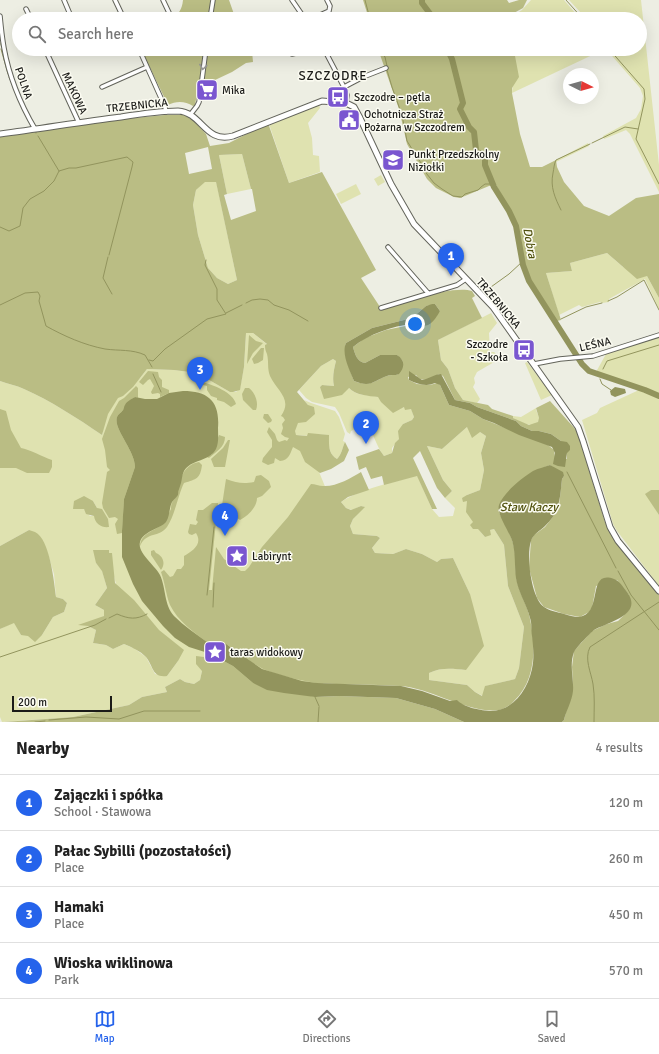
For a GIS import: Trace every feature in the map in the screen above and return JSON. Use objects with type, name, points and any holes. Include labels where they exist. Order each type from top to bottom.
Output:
[{"type":"street","points":[[64,0],[69,12]]},
{"type":"street","points":[[115,0],[121,12]]},
{"type":"street","points":[[169,12],[164,2],[170,0]]},
{"type":"street","points":[[211,12],[213,0]]},
{"type":"street","points":[[292,0],[300,12]]},
{"type":"street","points":[[327,0],[330,6],[329,11],[327,12]]},
{"type":"street","name":"POLNA","points":[[0,16],[3,47],[21,104],[35,129]]},
{"type":"street","name":"MAKOWA","points":[[48,56],[79,123]]},
{"type":"street","points":[[142,56],[166,112]]},
{"type":"street","points":[[205,56],[197,106],[190,114],[214,136],[226,138],[316,103],[325,101],[346,104],[347,95],[344,87],[328,56]]},
{"type":"street","points":[[102,87],[147,66]]},
{"type":"street","points":[[344,87],[363,77],[386,68]]},
{"type":"street","name":"TRZEBNICKA","points":[[346,104],[356,110],[384,171],[408,217],[493,307],[574,422],[581,433],[610,527],[618,541],[659,591]]},
{"type":"street","name":"TRZEBNICKA","points":[[0,134],[140,114],[178,111],[190,114]]},
{"type":"street","points":[[388,247],[428,293]]},
{"type":"street","points":[[381,308],[457,285],[466,279]]},
{"type":"street","name":"LEŚNA","points":[[534,364],[603,353],[659,335]]},
{"type":"shaded area","points":[[183,0],[229,0],[233,12],[179,12]]},
{"type":"shaded area","points":[[363,0],[507,0],[509,3],[519,0],[527,0],[523,8],[516,12],[367,12]]},
{"type":"shaded area","points":[[531,0],[564,0],[574,12],[519,12]]},
{"type":"shaded area","points":[[569,0],[641,0],[642,12],[580,12]]},
{"type":"shaded area","points":[[647,55],[659,165],[659,192],[630,134],[626,130],[604,139],[603,136],[636,118],[641,109],[643,96],[640,88],[612,56]]},
{"type":"shaded area","points":[[144,56],[252,56],[253,62],[246,63],[232,72],[198,88],[195,105],[193,106],[180,102],[168,105]]},
{"type":"shaded area","points":[[380,56],[515,56],[519,77],[512,88],[512,93],[520,134],[530,167],[542,167],[556,160],[557,167],[564,182],[584,206],[609,216],[636,198],[659,194],[659,298],[647,276],[637,279],[607,253],[570,263],[572,271],[546,273],[561,320],[557,321],[531,280],[525,264],[516,221],[496,185],[489,186],[460,198],[454,197],[436,188],[427,179],[407,144],[399,109]]},
{"type":"shaded area","points":[[515,56],[590,56],[512,93]]},
{"type":"shaded area","points":[[319,105],[320,108],[308,123],[312,138],[313,155],[319,156],[320,172],[289,183],[269,124]]},
{"type":"shaded area","points":[[165,115],[184,115],[194,121],[206,134],[210,146],[229,143],[268,123],[289,183],[322,172],[376,270],[361,278],[382,310],[414,299],[452,290],[472,291],[475,296],[472,298],[482,318],[438,340],[441,360],[448,369],[455,388],[463,400],[488,405],[492,409],[513,416],[513,418],[529,425],[538,422],[539,418],[536,408],[550,401],[577,431],[605,522],[613,538],[659,595],[659,722],[562,722],[564,720],[573,684],[572,667],[574,651],[592,631],[618,621],[629,610],[629,595],[617,580],[596,586],[592,608],[589,612],[580,617],[564,614],[544,607],[537,598],[529,568],[531,540],[534,535],[545,527],[559,506],[562,479],[564,476],[550,465],[545,467],[498,510],[513,543],[517,580],[529,615],[533,641],[532,663],[527,683],[521,693],[505,708],[499,710],[487,710],[475,708],[462,705],[425,691],[400,686],[316,683],[296,679],[265,670],[232,647],[214,642],[214,656],[233,666],[253,683],[315,697],[339,696],[396,698],[435,709],[464,722],[4,722],[73,717],[129,705],[142,697],[167,692],[165,687],[180,679],[194,684],[200,680],[202,671],[196,664],[196,656],[204,657],[207,653],[207,642],[186,626],[173,611],[161,572],[164,570],[170,577],[173,576],[177,569],[181,569],[184,565],[184,556],[191,552],[198,544],[198,537],[196,533],[192,535],[188,532],[190,524],[196,525],[198,522],[196,520],[198,510],[203,510],[212,503],[218,503],[209,590],[212,590],[216,547],[224,559],[241,571],[245,571],[262,547],[288,517],[311,484],[323,486],[333,485],[343,482],[361,472],[369,490],[348,497],[341,502],[346,508],[351,510],[361,506],[365,507],[353,519],[350,526],[353,534],[377,536],[380,538],[372,548],[375,553],[393,554],[406,549],[422,554],[437,562],[441,559],[453,558],[470,594],[484,646],[466,670],[448,669],[434,671],[429,673],[429,680],[467,685],[482,696],[485,686],[515,679],[519,668],[524,627],[508,586],[504,545],[494,529],[490,530],[491,535],[485,537],[478,529],[473,529],[470,525],[473,522],[466,512],[467,501],[463,502],[462,498],[480,490],[484,470],[481,453],[486,436],[480,432],[472,438],[467,427],[442,449],[427,446],[443,480],[452,491],[445,498],[437,488],[420,451],[413,458],[437,509],[432,509],[417,476],[384,485],[382,476],[371,479],[366,467],[359,470],[356,457],[379,449],[384,456],[392,453],[395,443],[399,439],[398,431],[403,424],[412,420],[414,417],[411,409],[405,410],[404,407],[393,413],[381,402],[378,397],[358,394],[349,388],[342,395],[324,399],[320,387],[322,385],[334,386],[333,377],[336,361],[333,359],[321,366],[297,392],[308,405],[314,407],[315,414],[306,422],[298,423],[295,431],[296,435],[307,436],[308,433],[329,435],[329,446],[332,455],[337,459],[345,442],[349,450],[344,461],[331,469],[320,473],[305,462],[300,451],[293,447],[289,456],[285,459],[280,461],[275,458],[274,463],[268,465],[262,462],[263,458],[272,447],[272,440],[267,432],[269,427],[279,442],[285,440],[287,441],[289,438],[281,434],[283,428],[282,424],[285,420],[281,416],[284,410],[285,400],[270,376],[268,357],[265,348],[265,345],[267,344],[253,333],[246,333],[244,367],[240,390],[230,392],[197,373],[147,369],[133,387],[123,396],[118,398],[108,414],[102,435],[44,399],[21,388],[0,381],[0,137],[124,119]],"holes":[[[208,147],[212,169],[189,174],[185,153]],[[242,154],[252,189],[256,211],[231,220],[224,195],[227,194],[219,155]],[[205,182],[216,182],[237,280],[228,284],[217,278],[208,268],[198,235],[193,205],[196,190]],[[435,304],[440,311],[415,324],[386,330],[365,338],[353,347],[357,357],[362,362],[365,363],[380,355],[397,355],[402,360],[403,364],[397,375],[386,376],[373,383],[367,384],[354,381],[346,357],[346,343],[372,328],[412,318],[426,306]],[[439,374],[443,376],[455,400],[470,403],[516,421],[521,426],[532,431],[551,434],[561,441],[567,453],[567,459],[555,457],[554,450],[548,445],[483,419],[470,411],[449,405],[440,385],[437,383],[430,385],[417,384],[409,380],[408,377],[416,375],[418,378],[424,380]]]},
{"type":"shaded area","points":[[588,143],[589,146],[556,162],[556,160]]},
{"type":"shaded area","points":[[242,154],[251,189],[227,194],[219,155]]},
{"type":"shaded area","points":[[381,175],[385,182],[378,186],[374,179]]},
{"type":"shaded area","points":[[216,181],[237,280],[228,284],[217,278],[208,268],[198,235],[193,205],[196,190],[204,182]]},
{"type":"shaded area","points":[[356,184],[361,194],[341,204],[336,194]]},
{"type":"shaded area","points":[[607,253],[623,267],[647,276],[659,298],[659,309],[645,279],[609,299],[609,302],[600,302],[582,307],[579,305],[559,315],[546,273],[572,271],[570,263]]},
{"type":"shaded area","points":[[491,313],[497,323],[489,333],[490,352],[494,352],[501,358],[477,372],[474,378],[475,383],[473,387],[480,399],[477,403],[463,400],[455,388],[448,369],[441,360],[438,340]]},
{"type":"shaded area","points":[[246,333],[253,333],[269,346],[298,423],[308,405],[304,400],[335,411],[339,417],[345,434],[343,441],[345,442],[337,459],[330,452],[328,435],[296,435],[308,445],[349,545],[372,575],[312,708],[202,671],[200,680],[194,684],[180,679],[165,687],[167,692],[142,697],[129,705],[73,717],[2,722],[0,717],[0,629],[14,622],[21,635],[42,635],[53,617],[64,612],[67,603],[63,599],[56,597],[54,574],[47,551],[29,530],[0,546],[0,381],[21,388],[44,399],[102,435],[106,413],[115,399],[140,378],[147,369],[197,373],[230,392],[236,392],[240,388],[244,367]],"holes":[[[93,501],[97,508],[94,516],[90,516],[82,508]],[[100,550],[107,550],[133,648],[124,644],[113,649],[106,645],[93,643],[96,630],[88,626],[104,616],[104,610],[95,605],[107,588],[102,570],[96,563]],[[135,649],[178,661],[167,676],[155,674],[146,657]]]},
{"type":"shaded area","points":[[249,335],[256,341],[263,343],[253,353],[247,364]]},
{"type":"shaded area","points":[[659,337],[659,394],[596,372],[606,354]]},
{"type":"shaded area","points":[[261,348],[264,348],[263,360],[254,364],[252,359]]},
{"type":"shaded area","points":[[333,359],[336,361],[333,377],[334,386],[322,385],[320,387],[349,388],[359,394],[381,398],[396,410],[404,407],[411,408],[414,417],[412,420],[403,424],[399,439],[392,448],[392,453],[384,456],[367,423],[351,431],[350,434],[347,432],[335,407],[312,402],[299,390],[321,366]]},
{"type":"shaded area","points":[[527,362],[552,395],[541,400],[525,363]]},
{"type":"shaded area","points":[[148,371],[158,372],[159,377],[162,380],[162,387],[169,390],[169,393],[160,397],[160,394],[158,393],[152,394],[151,392],[154,386],[150,379],[143,385],[139,382]]},
{"type":"shaded area","points":[[202,382],[217,387],[227,393],[236,404],[231,407],[224,402],[217,400],[217,398],[211,396],[207,390],[207,386],[203,385]]},
{"type":"shaded area","points":[[136,386],[138,388],[138,398],[135,397],[130,401],[117,417],[118,427],[132,454],[135,467],[124,499],[122,533],[117,534],[115,524],[118,519],[115,517],[109,518],[103,508],[102,503],[107,472],[110,470],[107,467],[102,439],[110,417],[119,401]]},
{"type":"shaded area","points":[[245,388],[249,388],[255,395],[257,401],[256,410],[253,410],[243,400],[242,394]]},
{"type":"shaded area","points":[[639,390],[659,398],[659,490],[651,490],[646,494],[659,515],[659,586],[613,524],[582,420],[597,413],[600,408]]},
{"type":"shaded area","points":[[536,408],[539,420],[534,425],[527,424],[513,418],[513,416],[521,417]]},
{"type":"shaded area","points":[[0,409],[6,411],[11,430],[21,448],[52,460],[52,467],[49,473],[27,473],[16,468],[0,468]]},
{"type":"shaded area","points":[[264,414],[268,414],[272,420],[271,422],[268,423],[263,418]]},
{"type":"shaded area","points":[[467,427],[486,436],[481,453],[484,470],[480,490],[467,495],[470,512],[478,528],[485,537],[490,530],[494,529],[504,545],[508,586],[524,627],[519,668],[515,679],[486,686],[483,696],[475,692],[467,685],[429,680],[429,673],[434,671],[448,669],[466,670],[470,594],[453,558],[441,559],[437,562],[422,554],[406,549],[393,554],[375,553],[372,548],[380,538],[377,536],[353,534],[350,526],[353,519],[364,507],[361,506],[352,510],[346,508],[341,502],[368,489],[417,475],[432,509],[439,517],[453,516],[455,508],[445,498],[452,491],[443,480],[427,446],[442,449]]},
{"type":"shaded area","points":[[219,435],[225,437],[225,441],[220,449],[209,458],[207,457],[212,454]]},
{"type":"shaded area","points":[[228,440],[230,440],[225,467],[214,467],[211,459],[223,448]]},
{"type":"shaded area","points":[[199,462],[202,465],[199,476],[184,483],[167,527],[164,530],[146,538],[140,546],[145,535],[164,522],[171,509],[171,505],[178,494],[183,473],[189,466]]},
{"type":"shaded area","points":[[261,475],[269,481],[271,487],[262,496],[257,498],[252,511],[240,520],[236,517],[235,511],[231,511],[233,521],[229,525],[219,525],[226,479],[240,483],[250,483],[254,482],[256,476]]},
{"type":"shaded area","points":[[651,490],[659,490],[659,515],[645,494]]},
{"type":"shaded area","points":[[84,496],[93,501],[97,508],[102,509],[108,519],[109,527],[99,525],[94,516],[86,514],[84,509],[73,509],[74,501]]},
{"type":"shaded area","points":[[29,530],[40,536],[44,543],[48,552],[56,597],[63,599],[67,603],[64,612],[53,617],[42,635],[35,642],[28,636],[21,635],[14,623],[0,629],[0,546]]},
{"type":"shaded area","points":[[93,550],[109,550],[109,553],[112,553],[115,583],[134,600],[159,630],[184,650],[167,676],[156,674],[146,657],[130,646],[124,644],[113,649],[106,645],[93,643],[96,630],[88,626],[78,625],[104,616],[104,610],[95,605],[107,588],[102,571],[96,563]]},
{"type":"shaded area","points":[[154,550],[163,560],[163,567],[161,570],[151,555],[151,551]]},
{"type":"water","points":[[435,304],[440,311],[434,321],[430,324],[424,326],[413,324],[389,329],[366,338],[353,347],[358,359],[365,363],[380,355],[397,355],[403,361],[403,366],[399,374],[388,375],[368,384],[354,381],[345,357],[346,343],[372,328],[412,318],[426,306]]},
{"type":"water","points":[[409,371],[422,380],[441,374],[455,400],[470,403],[516,421],[521,426],[532,431],[551,434],[561,441],[567,442],[570,446],[570,450],[567,453],[565,467],[553,464],[555,453],[552,447],[519,435],[483,419],[470,411],[449,405],[440,385],[435,383],[428,385],[409,380]]},
{"type":"water","points":[[615,387],[625,389],[626,393],[615,397],[611,395],[610,391]]},
{"type":"water","points":[[183,391],[200,393],[211,400],[215,405],[218,419],[217,446],[213,453],[209,456],[187,467],[182,476],[178,495],[170,507],[166,522],[144,535],[140,542],[140,546],[141,551],[160,575],[168,607],[171,612],[190,630],[207,642],[208,653],[189,647],[175,638],[163,626],[142,601],[122,557],[124,499],[135,467],[132,454],[118,427],[117,417],[127,402],[135,397],[157,399],[169,393]]},
{"type":"water","name":"Staw Kaczy","points":[[550,465],[563,472],[564,476],[562,479],[560,499],[554,515],[545,526],[533,536],[531,541],[529,566],[533,586],[540,602],[548,610],[579,617],[587,614],[591,608],[597,586],[600,580],[605,578],[618,581],[627,592],[631,600],[631,607],[628,612],[615,621],[594,630],[574,652],[572,662],[572,695],[562,722],[464,722],[435,709],[396,698],[339,696],[315,697],[267,690],[253,683],[233,666],[214,656],[213,642],[226,644],[262,669],[302,681],[317,683],[401,686],[422,691],[450,701],[457,700],[468,707],[491,711],[500,710],[508,706],[520,695],[529,680],[533,663],[533,650],[531,620],[518,587],[513,544],[500,514],[499,505],[505,495],[524,477],[537,469]]},
{"type":"waterway","points":[[365,0],[368,12]]},
{"type":"waterway","name":"Dobra","points":[[422,0],[422,3],[429,12]]},
{"type":"waterway","points":[[566,0],[577,12]]},
{"type":"waterway","points":[[1,49],[8,74]]},
{"type":"waterway","points":[[384,56],[387,66]]},
{"type":"waterway","name":"Dobra","points":[[450,56],[463,103],[460,109],[469,127],[474,132],[476,150],[475,155],[478,156],[480,153],[485,156],[485,165],[494,187],[509,211],[516,226],[523,265],[529,281],[582,364],[589,371],[659,396]]},
{"type":"waterway","points":[[615,56],[644,89],[645,99],[636,139],[659,184]]},
{"type":"waterway","points":[[387,70],[402,115],[407,141],[421,163],[423,169],[434,183],[453,196],[462,197],[465,194],[478,190],[485,184],[493,184]]},
{"type":"waterway","points":[[9,77],[13,86]]},
{"type":"waterway","points":[[592,143],[625,127],[638,129]]},
{"type":"waterway","points":[[38,136],[59,171]]},
{"type":"waterway","points":[[561,210],[553,188],[552,178],[555,162],[556,160],[590,144]]},
{"type":"waterway","points":[[0,227],[9,231],[20,226],[23,208],[30,199],[44,191],[54,181],[59,171],[127,157],[133,162],[109,255]]},
{"type":"waterway","points":[[108,257],[103,278],[112,294]]},
{"type":"waterway","points":[[149,360],[153,361],[165,349],[207,319],[226,314],[217,300],[217,289],[205,265],[206,260]]},
{"type":"waterway","points":[[484,292],[509,274],[522,262]]},
{"type":"waterway","points":[[608,301],[644,280],[659,310]]},
{"type":"waterway","points":[[0,305],[25,293],[38,292],[46,326],[82,343],[105,349],[140,353],[145,355],[152,367]]},
{"type":"waterway","points":[[246,303],[252,300],[268,300],[274,305],[289,310],[308,321]]},
{"type":"waterway","points":[[561,319],[586,307],[602,303]]},
{"type":"waterway","points":[[226,313],[242,305]]},
{"type":"waterway","points":[[603,369],[607,361],[659,345]]},
{"type":"waterway","points":[[153,374],[161,392]]},
{"type":"waterway","points":[[600,379],[602,384],[611,390]]},
{"type":"waterway","points":[[567,472],[616,568]]},
{"type":"waterway","points":[[207,595],[214,527]]},
{"type":"waterway","points":[[618,571],[631,595],[659,630]]},
{"type":"waterway","points":[[213,607],[214,583]]},
{"type":"waterway","points":[[594,722],[594,689],[588,666],[588,652],[590,647],[659,602]]},
{"type":"waterway","points":[[109,618],[117,614],[132,618],[147,614]]},
{"type":"waterway","points":[[0,657],[95,625],[106,619]]},
{"type":"waterway","points":[[315,697],[319,706]]},
{"type":"waterway","points":[[318,722],[319,707]]},
{"type":"waterway","points":[[49,720],[86,717],[119,719],[144,711],[200,711]]},
{"type":"waterway","points":[[35,722],[45,721]]},
{"type":"place","name":"Mika","points":[[207,90]]},
{"type":"place","name":"Szczodre – pętla","points":[[338,97]]},
{"type":"place","name":"Ochotnicza Straż Pożarna w Szczodrem","points":[[349,120]]},
{"type":"place","name":"Punkt Przedszkolny Niziołki","points":[[393,160]]},
{"type":"place","name":"Zajączki i spółka","points":[[451,276]]},
{"type":"place","name":"Szczodre - Szkoła","points":[[524,350]]},
{"type":"place","name":"Hamaki","points":[[200,390]]},
{"type":"place","name":"Pałac Sybilli (pozostałości)","points":[[366,444]]},
{"type":"place","name":"Wioska wiklinowa","points":[[225,536]]},
{"type":"place","name":"Labirynt","points":[[237,556]]},
{"type":"place","name":"taras widokowy","points":[[215,652]]},
{"type":"district","name":"SZCZODRE","points":[[333,75]]}]
